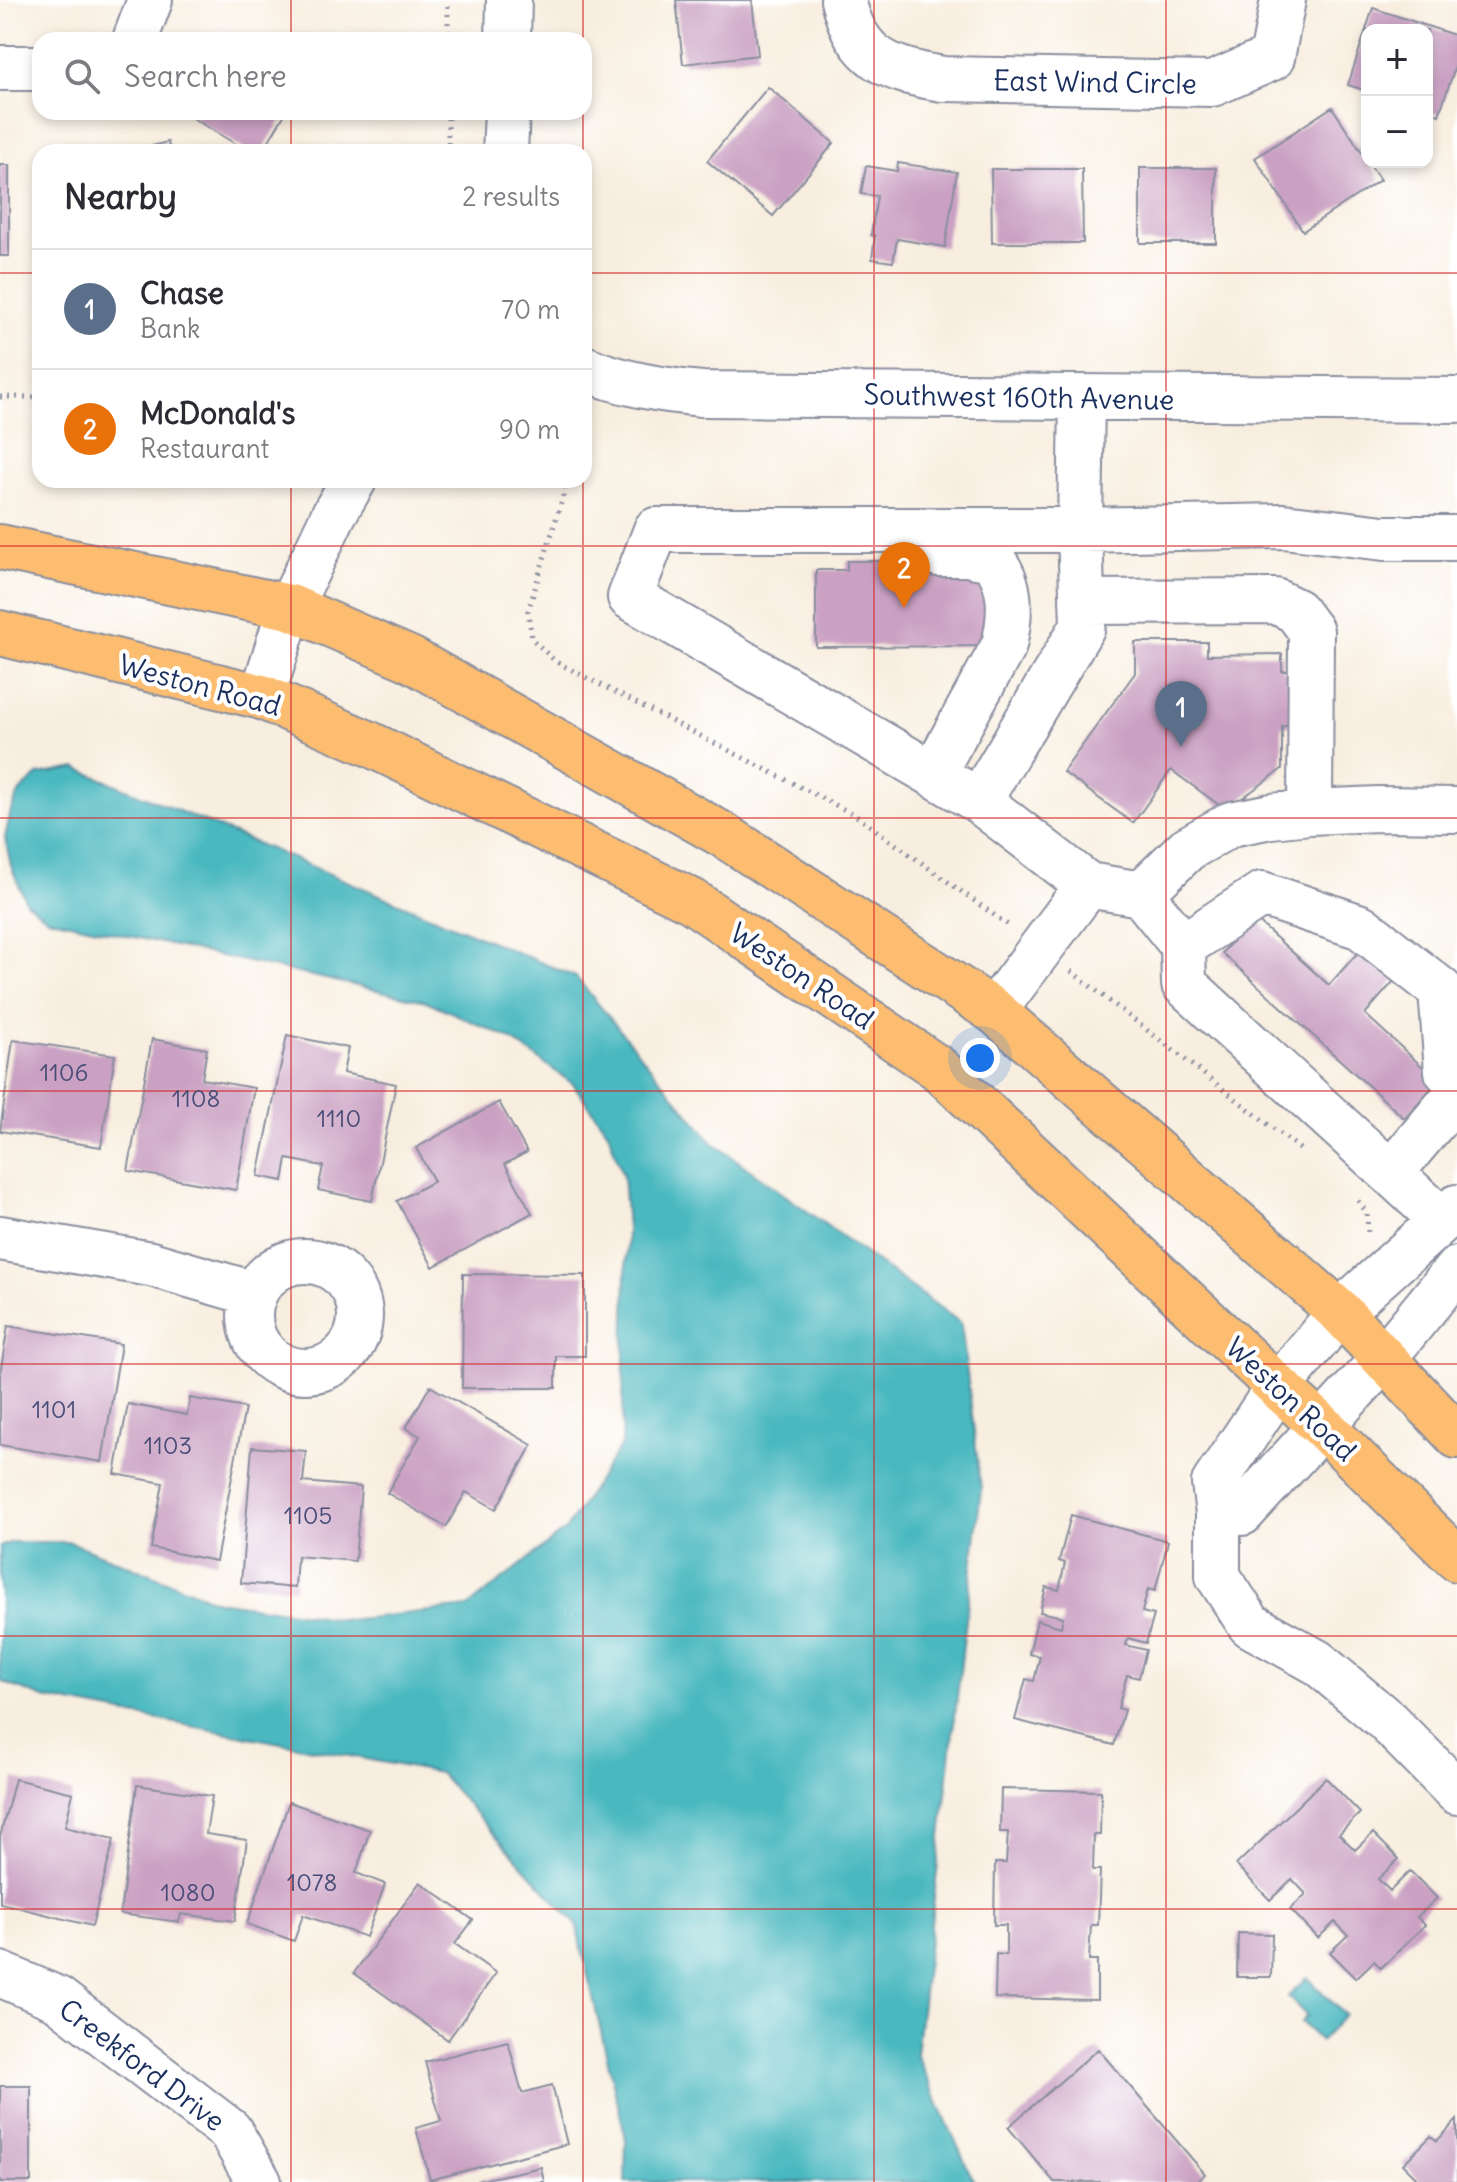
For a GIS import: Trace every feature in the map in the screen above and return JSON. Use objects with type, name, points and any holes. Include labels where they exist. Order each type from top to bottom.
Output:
[{"type":"main road","points":[[0,547],[290,607],[410,659],[725,836],[994,1011],[1340,1312],[1457,1436]]},
{"type":"main road","name":"Weston Road","points":[[0,633],[262,697],[370,744],[692,901],[938,1068],[1321,1425],[1457,1559]]},
{"type":"street","points":[[138,32],[150,0]]},
{"type":"street","points":[[508,32],[509,0]]},
{"type":"street","name":"East Wind Circle","points":[[843,0],[847,19],[862,46],[881,63],[906,73],[943,79],[1212,84],[1272,58],[1283,0]]},
{"type":"street","points":[[0,68],[32,68]]},
{"type":"street","points":[[505,144],[507,120]]},
{"type":"street","name":"Southwest 160th Avenue","points":[[592,371],[651,389],[702,394],[1457,400]]},
{"type":"street","points":[[979,801],[1083,626],[1080,530],[1082,398]]},
{"type":"street","points":[[262,697],[290,607],[349,488]]},
{"type":"street","points":[[1457,538],[1384,538],[1283,526],[1080,530],[656,530],[630,597],[979,801],[1088,885],[1141,894],[1183,946],[1184,984],[1373,1185],[1450,1214],[1340,1312],[1278,1387],[1214,1483],[1218,1513],[1218,1576],[1250,1625],[1317,1662],[1387,1721],[1457,1792]]},
{"type":"street","points":[[768,530],[826,552],[849,555],[984,555],[998,566],[1008,591],[1009,624],[1004,645],[933,774]]},
{"type":"street","points":[[1082,602],[1275,601],[1296,611],[1311,631],[1310,812]]},
{"type":"street","points":[[1141,894],[1187,849],[1231,824],[1310,812],[1457,810]]},
{"type":"street","points":[[994,1011],[1088,885]]},
{"type":"street","points":[[1183,946],[1262,894],[1361,927],[1441,990],[1447,1071],[1457,1076]]},
{"type":"street","points":[[1373,1185],[1457,1094]]},
{"type":"street","points":[[0,1238],[151,1264],[254,1294]]},
{"type":"street","points":[[1218,1513],[1242,1513],[1384,1358],[1457,1269]]},
{"type":"street","name":"Creekford Drive","points":[[0,1974],[58,1999],[230,2131],[259,2182]]},
{"type":"path","points":[[448,0],[448,32]]},
{"type":"path","points":[[448,120],[448,144]]},
{"type":"path","points":[[0,397],[32,397]]},
{"type":"path","points":[[566,488],[528,611],[532,639],[556,662],[855,815],[1041,948],[1302,1150]]},
{"type":"path","points":[[1368,1239],[1367,1213],[1373,1185]]},
{"type":"water","points":[[76,768],[576,977],[713,1143],[961,1323],[981,1489],[916,2054],[974,2182],[625,2182],[626,2139],[576,1924],[439,1773],[44,1698],[0,1681],[0,1547],[12,1542],[70,1542],[217,1601],[347,1620],[468,1607],[566,1529],[622,1444],[627,1229],[623,1176],[608,1132],[573,1084],[511,1039],[426,1001],[47,918],[26,902],[11,866],[5,838],[11,810],[20,791],[38,775]]},
{"type":"water","points":[[1307,1977],[1345,2015],[1320,2041],[1301,2022],[1307,2016],[1288,1997]]},
{"type":"building","points":[[676,0],[752,0],[758,55],[683,64]]},
{"type":"building","points":[[1373,8],[1421,24],[1368,24]]},
{"type":"building","points":[[1433,28],[1457,36],[1457,61],[1439,115],[1433,113]]},
{"type":"building","points":[[1361,45],[1361,89],[1348,85]]},
{"type":"building","points":[[768,87],[834,143],[773,216],[707,161]]},
{"type":"building","points":[[1332,107],[1361,151],[1361,168],[1372,168],[1380,180],[1303,231],[1255,158]]},
{"type":"building","points":[[196,120],[281,120],[267,144],[236,144]]},
{"type":"building","points":[[898,163],[957,172],[945,247],[897,239],[893,262],[872,259],[875,236],[871,235],[877,196],[861,194],[866,166],[897,171]]},
{"type":"building","points":[[0,165],[9,165],[9,256],[0,256]]},
{"type":"building","points":[[1140,168],[1216,168],[1216,243],[1140,243]]},
{"type":"building","points":[[991,169],[1082,169],[1083,243],[992,243]]},
{"type":"building","points":[[847,561],[991,565],[991,646],[816,647],[816,570],[847,570]]},
{"type":"building","points":[[1135,642],[1207,642],[1207,655],[1282,654],[1282,671],[1296,671],[1296,726],[1282,726],[1282,769],[1226,810],[1171,770],[1133,823],[1063,772],[1135,673]]},
{"type":"building","points":[[1253,917],[1329,985],[1360,950],[1394,981],[1365,1014],[1438,1081],[1404,1118],[1222,953]]},
{"type":"building","points":[[287,1035],[348,1048],[343,1073],[396,1084],[372,1201],[318,1190],[323,1166],[287,1159],[283,1181],[258,1176]]},
{"type":"building","points":[[152,1039],[207,1049],[202,1079],[254,1088],[236,1190],[128,1171]]},
{"type":"building","points":[[13,1040],[115,1055],[101,1147],[0,1131]]},
{"type":"building","points":[[499,1102],[527,1152],[505,1164],[532,1213],[433,1267],[397,1201],[434,1181],[416,1148]]},
{"type":"building","points":[[463,1274],[585,1275],[585,1356],[556,1356],[556,1388],[462,1388]]},
{"type":"building","points":[[8,1326],[121,1344],[102,1462],[0,1445],[0,1374]]},
{"type":"building","points":[[430,1386],[532,1445],[496,1509],[466,1492],[446,1527],[387,1493],[420,1436],[406,1428]]},
{"type":"building","points":[[190,1398],[245,1408],[216,1561],[151,1548],[163,1483],[115,1474],[128,1404],[187,1415]]},
{"type":"building","points":[[252,1447],[306,1451],[303,1482],[361,1487],[355,1561],[297,1556],[295,1588],[241,1583]]},
{"type":"building","points":[[1071,1515],[1168,1541],[1155,1591],[1148,1589],[1142,1612],[1154,1615],[1146,1643],[1128,1638],[1126,1645],[1146,1650],[1139,1678],[1127,1675],[1118,1708],[1124,1710],[1114,1745],[1015,1720],[1026,1679],[1034,1681],[1040,1656],[1029,1654],[1037,1620],[1061,1627],[1063,1617],[1040,1612],[1046,1587],[1059,1590],[1065,1563],[1059,1561]]},
{"type":"building","points":[[1326,1778],[1360,1813],[1339,1834],[1355,1850],[1373,1833],[1399,1859],[1378,1879],[1390,1891],[1410,1871],[1437,1898],[1417,1917],[1425,1925],[1381,1968],[1374,1961],[1356,1978],[1330,1952],[1348,1935],[1335,1922],[1318,1938],[1290,1909],[1306,1894],[1292,1879],[1270,1900],[1236,1865]]},
{"type":"building","points":[[15,1779],[73,1793],[65,1827],[114,1839],[92,1926],[0,1903],[0,1837]]},
{"type":"building","points":[[137,1785],[212,1796],[206,1834],[247,1840],[235,1921],[181,1914],[179,1922],[120,1914]]},
{"type":"building","points":[[1001,1789],[1101,1791],[1100,1835],[1094,1835],[1093,1870],[1100,1870],[1098,1925],[1091,1925],[1089,1960],[1097,1960],[1097,2000],[995,1998],[996,1954],[1006,1955],[1006,1925],[994,1925],[995,1863],[1006,1863],[1008,1832],[1000,1832]]},
{"type":"building","points":[[289,1802],[370,1830],[356,1873],[385,1884],[366,1937],[303,1915],[294,1941],[247,1924]]},
{"type":"building","points":[[420,1882],[473,1920],[455,1944],[496,1973],[448,2040],[354,1973]]},
{"type":"building","points":[[1238,1933],[1272,1934],[1271,1977],[1237,1977]]},
{"type":"building","points":[[508,2041],[522,2093],[552,2085],[567,2144],[430,2180],[416,2128],[441,2121],[425,2062]]},
{"type":"building","points":[[1098,2049],[1205,2174],[1196,2182],[1054,2182],[1008,2127]]},
{"type":"building","points":[[0,2086],[31,2086],[31,2182],[0,2182]]},
{"type":"building","points":[[1457,2120],[1457,2182],[1421,2182],[1403,2164],[1431,2136],[1437,2141]]},
{"type":"building","points":[[541,2167],[544,2182],[477,2182],[477,2181]]},
{"type":"place","name":"McDonald's","points":[[904,608]]},
{"type":"place","name":"Chase","points":[[1181,747]]}]
